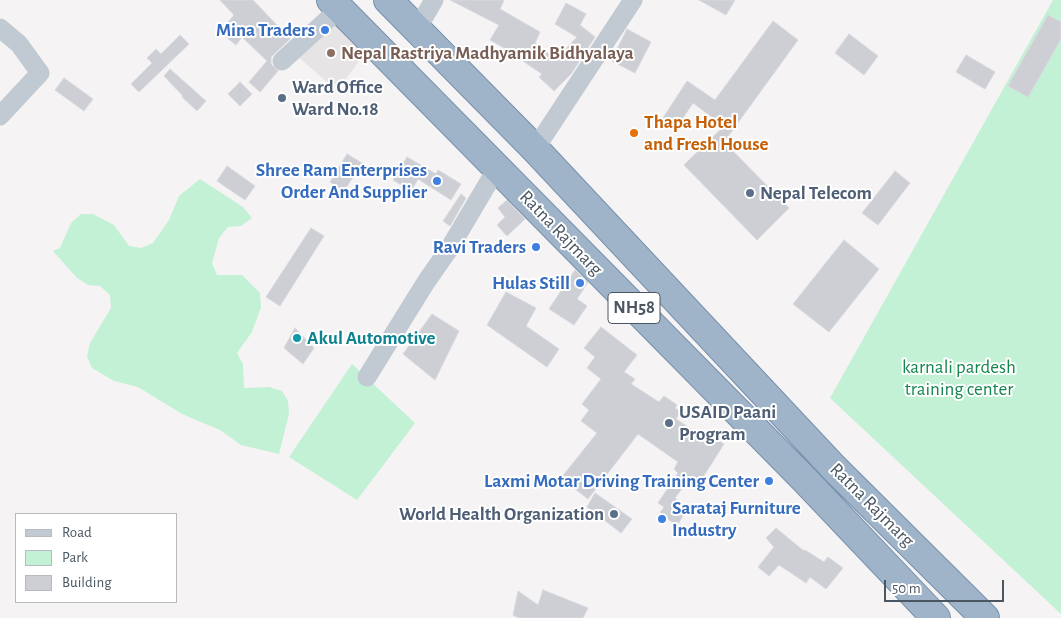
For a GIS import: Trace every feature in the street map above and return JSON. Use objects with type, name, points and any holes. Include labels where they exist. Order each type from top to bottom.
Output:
[{"type":"highway","name":"Ratna Rajmarg","points":[[388,0],[535,149],[834,468],[985,618]]},
{"type":"highway","name":"Ratna Rajmarg","points":[[335,4],[804,479],[936,618]]},
{"type":"street","points":[[417,28],[434,0]]},
{"type":"street","points":[[535,149],[633,0]]},
{"type":"street","points":[[282,61],[335,4]]},
{"type":"street","points":[[0,28],[19,44],[40,73],[0,116]]},
{"type":"street","points":[[367,377],[498,168]]},
{"type":"shaded area","name":"Nepal Rastriya Madhyamik Bidhyalaya","points":[[335,16],[366,52],[337,91],[295,54]]},
{"type":"green space","name":"karnali pardesh training center","points":[[1053,0],[1061,0],[1061,614],[830,398]]},
{"type":"green space","points":[[200,179],[243,207],[252,218],[241,226],[228,227],[219,238],[212,263],[217,275],[242,275],[260,293],[261,307],[252,332],[237,353],[243,364],[244,388],[269,387],[282,391],[288,401],[289,414],[279,454],[241,445],[220,430],[182,414],[138,387],[114,381],[92,368],[87,356],[90,343],[111,308],[110,295],[100,286],[88,285],[77,278],[53,251],[60,248],[71,223],[81,214],[93,214],[114,225],[129,246],[141,248],[153,243],[169,220],[179,196]]},
{"type":"green space","points":[[352,364],[415,423],[357,500],[289,457]]},
{"type":"building","points":[[220,0],[253,0],[290,39],[271,57],[271,64],[278,71],[260,92],[249,82],[267,61],[242,37],[236,45],[220,32],[234,15]]},
{"type":"building","points":[[450,0],[504,0],[500,9],[540,32],[535,43],[556,59],[577,37],[555,24],[566,3],[586,14],[580,25],[595,37],[571,74],[554,91],[539,77],[542,74],[518,56],[490,40],[499,25]]},
{"type":"building","points":[[699,0],[735,0],[726,15]]},
{"type":"building","points":[[1048,15],[1061,22],[1061,39],[1028,97],[1008,86]]},
{"type":"building","points":[[773,21],[798,40],[724,142],[789,208],[757,240],[684,165],[724,126],[693,103],[675,130],[661,121],[687,81],[715,100]]},
{"type":"building","points":[[627,29],[651,42],[635,73],[608,59],[613,51],[615,53]]},
{"type":"building","points":[[849,34],[878,56],[864,75],[835,53]]},
{"type":"building","points":[[180,35],[189,44],[139,92],[131,84],[152,63],[147,58],[156,49],[161,54]]},
{"type":"building","points":[[966,55],[995,72],[985,89],[956,72]]},
{"type":"building","points":[[170,69],[206,101],[197,111],[164,76]]},
{"type":"building","points":[[64,78],[93,99],[84,111],[55,90]]},
{"type":"building","points":[[240,82],[252,94],[240,106],[228,94]]},
{"type":"building","points":[[347,154],[362,163],[344,191],[330,182]]},
{"type":"building","points":[[407,157],[436,174],[438,170],[461,184],[451,200],[418,179],[411,191],[393,180]]},
{"type":"building","points":[[227,166],[255,186],[245,200],[217,181]]},
{"type":"building","points":[[895,171],[910,183],[878,225],[862,213]]},
{"type":"building","points":[[461,194],[466,198],[450,226],[443,221]]},
{"type":"building","points":[[507,200],[525,219],[507,236],[497,225],[505,217],[498,208]]},
{"type":"building","points":[[311,228],[324,236],[280,306],[266,297]]},
{"type":"building","points":[[844,240],[879,269],[829,332],[793,304]]},
{"type":"building","points":[[575,270],[588,282],[577,299],[587,306],[574,325],[549,309]]},
{"type":"building","points":[[506,292],[536,308],[526,326],[559,349],[547,367],[487,325]]},
{"type":"building","points":[[432,314],[459,331],[435,380],[403,354]]},
{"type":"building","points":[[601,327],[637,355],[624,372],[635,379],[631,384],[659,402],[664,396],[677,405],[675,408],[681,412],[676,419],[697,433],[700,429],[724,444],[698,485],[689,479],[675,498],[687,509],[677,526],[660,513],[664,507],[658,503],[678,473],[674,469],[678,462],[638,434],[588,499],[561,478],[597,433],[581,421],[589,410],[582,404],[601,379],[587,368],[595,357],[584,348]]},
{"type":"building","name":"Akul Automotive","points":[[295,328],[314,348],[303,364],[284,348]]},
{"type":"building","points":[[595,493],[632,519],[621,533],[587,507]]},
{"type":"building","points":[[776,528],[804,551],[824,562],[828,557],[843,568],[826,589],[810,577],[806,583],[779,565],[769,576],[758,567],[774,547],[766,538]]},
{"type":"building","points":[[543,590],[588,608],[583,618],[519,618],[513,615],[518,591],[538,605]]},
{"type":"place","name":"Mina Traders","points":[[325,30]]},
{"type":"place","name":"Nepal Rastriya Madhyamik Bidhyalaya","points":[[331,53]]},
{"type":"place","name":"Ward Office Ward No.18","points":[[282,98]]},
{"type":"place","name":"Thapa Hotel and Fresh House","points":[[634,133]]},
{"type":"place","name":"Shree Ram Enterprises Order And Supplier","points":[[437,181]]},
{"type":"place","name":"Nepal Telecom","points":[[750,193]]},
{"type":"place","name":"Ravi Traders","points":[[536,247]]},
{"type":"place","name":"Hulas Still","points":[[580,283]]},
{"type":"place","name":"Akul Automotive","points":[[297,338]]},
{"type":"place","name":"USAID Paani Program","points":[[669,423]]},
{"type":"place","name":"Laxmi Motar Driving Training Center","points":[[769,481]]},
{"type":"place","name":"World Health Organization","points":[[614,514]]},
{"type":"place","name":"Sarataj Furniture Industry","points":[[662,519]]}]
